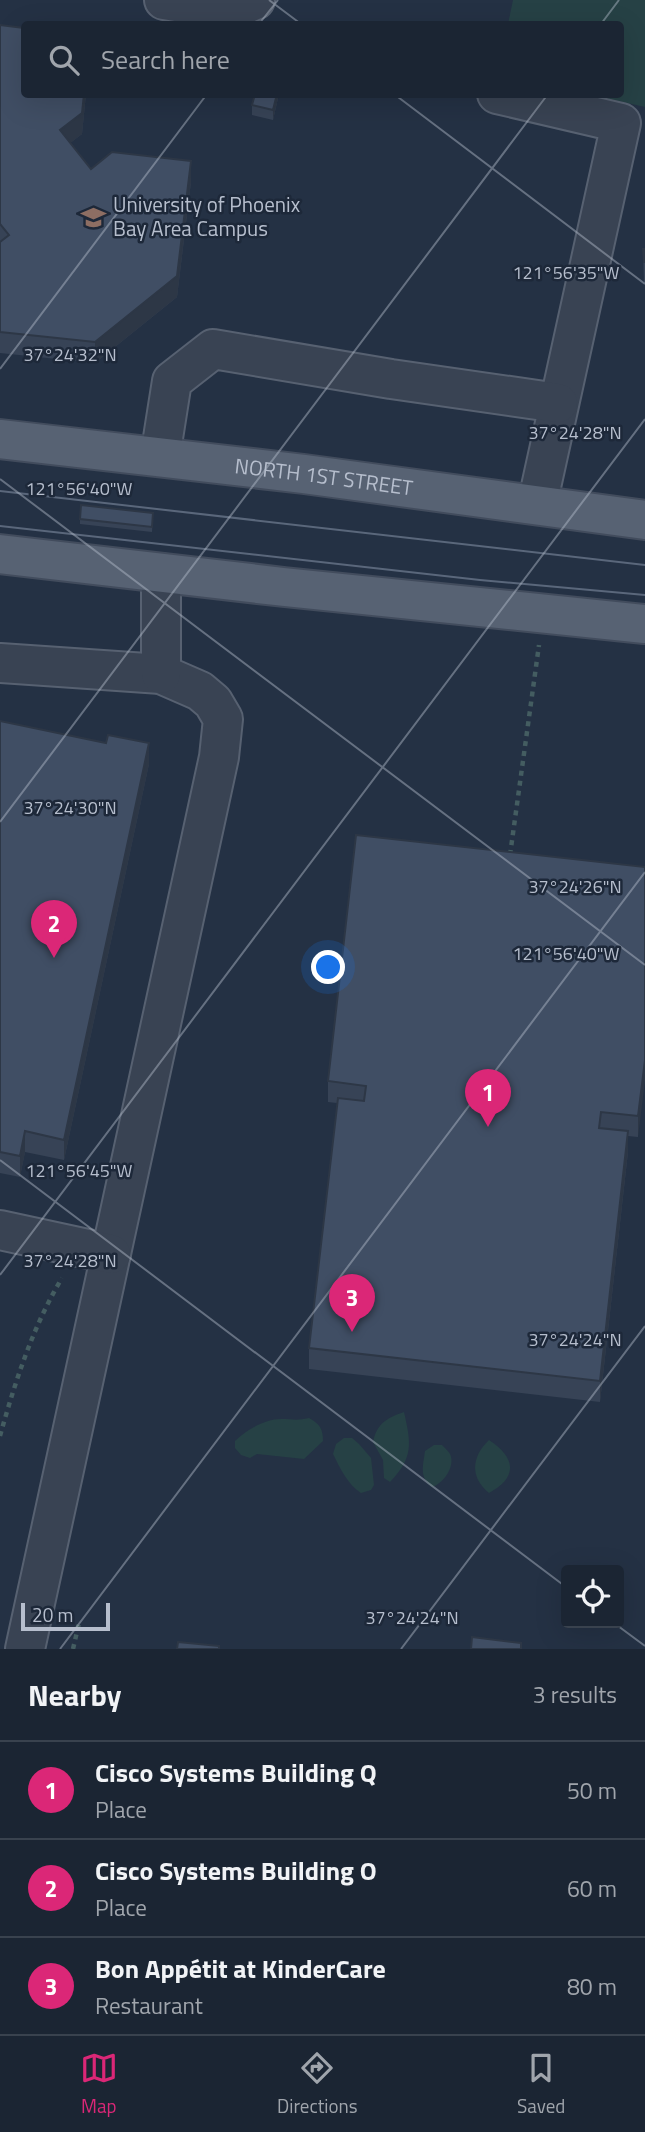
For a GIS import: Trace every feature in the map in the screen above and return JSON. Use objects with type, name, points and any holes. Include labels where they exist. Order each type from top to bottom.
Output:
[{"type":"main road","name":"NORTH 1ST STREET","points":[[0,439],[304,474],[645,520]]},
{"type":"main road","points":[[0,554],[645,624]]},
{"type":"lane","points":[[164,0],[231,11],[255,0]]},
{"type":"lane","points":[[514,98],[621,123],[537,505]]},
{"type":"lane","points":[[160,457],[172,381],[213,349],[391,379],[558,403]]},
{"type":"lane","points":[[160,674],[161,573]]},
{"type":"lane","points":[[0,663],[160,674],[200,691],[213,702],[223,719],[219,757],[24,1649]]},
{"type":"lane","points":[[0,1230],[111,1254]]},
{"type":"path","points":[[510,857],[540,641]]},
{"type":"path","points":[[0,1436],[34,1334],[49,1299],[64,1275]]},
{"type":"path","points":[[74,1649],[79,1623]]},
{"type":"green space","points":[[513,0],[645,0],[645,107],[605,98],[624,98],[624,21],[509,21]]},
{"type":"green space","points":[[404,1412],[409,1449],[403,1465],[390,1482],[384,1478],[383,1460],[373,1442],[383,1422]]},
{"type":"green space","points":[[309,1418],[320,1427],[323,1441],[304,1459],[257,1454],[250,1458],[241,1455],[235,1448],[235,1441],[239,1437],[262,1423],[275,1419]]},
{"type":"green space","points":[[344,1438],[352,1438],[371,1458],[374,1485],[371,1490],[361,1493],[356,1490],[338,1465],[333,1454],[336,1444]]},
{"type":"green space","points":[[489,1440],[504,1453],[510,1467],[505,1480],[489,1493],[478,1480],[475,1466],[479,1453]]},
{"type":"green space","points":[[434,1445],[442,1445],[450,1454],[451,1464],[444,1478],[432,1487],[425,1479],[423,1466],[425,1451]]},
{"type":"building","name":"University of Phoenix Bay Area Campus","points":[[0,25],[21,28],[21,98],[84,98],[82,113],[60,130],[91,169],[112,152],[191,161],[177,276],[95,342],[0,332],[0,242],[9,235],[0,224]]},
{"type":"building","points":[[254,98],[276,98],[273,110],[252,105]]},
{"type":"building","points":[[81,505],[153,513],[152,527],[80,519]]},
{"type":"building","points":[[0,721],[106,743],[108,735],[149,743],[64,1140],[25,1131],[20,1156],[0,1152]]},
{"type":"building","points":[[356,835],[645,867],[645,1060],[638,1116],[601,1112],[599,1128],[628,1131],[600,1381],[309,1348],[338,1098],[364,1101],[366,1086],[328,1081]]},
{"type":"building","points":[[472,1637],[521,1643],[521,1649],[471,1649]]},
{"type":"building","points":[[178,1642],[219,1646],[219,1649],[177,1649]]},
{"type":"tram line","points":[[0,491],[645,565]]},
{"type":"tram line","points":[[0,526],[480,580],[645,595]]},
{"type":"place","name":"University of Phoenix Bay Area Campus","points":[[93,217]]},
{"type":"place","name":"Cisco Systems Building O","points":[[54,958]]},
{"type":"place","name":"Cisco Systems Building Q","points":[[488,1127]]},
{"type":"place","name":"Bon Appétit at KinderCare","points":[[352,1332]]}]
